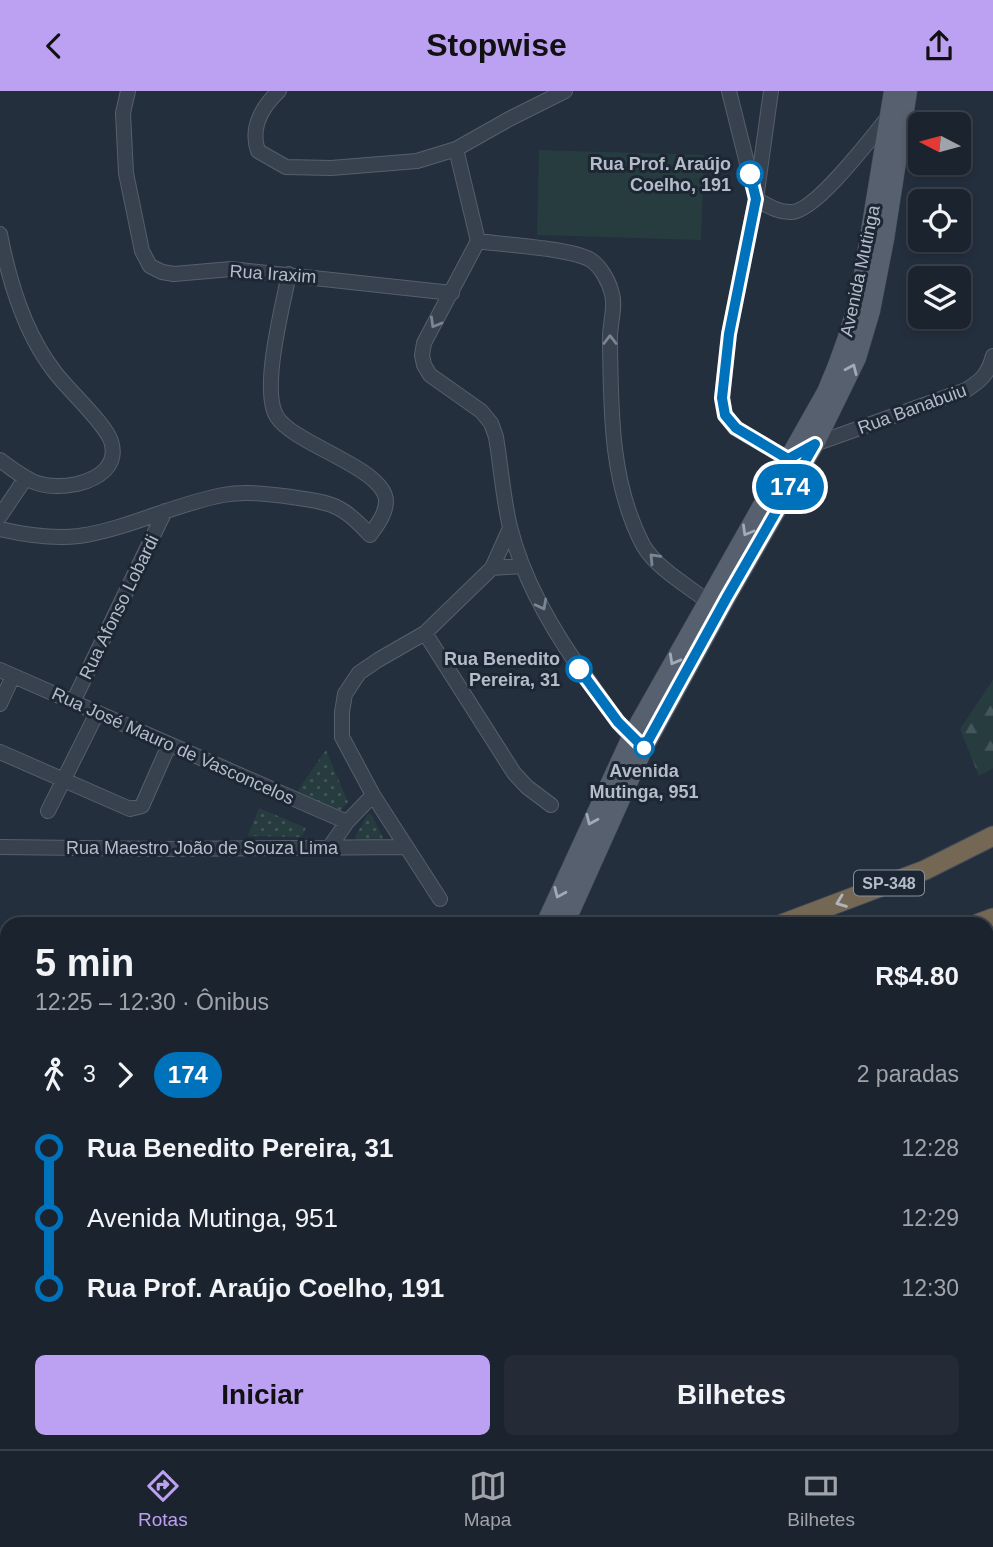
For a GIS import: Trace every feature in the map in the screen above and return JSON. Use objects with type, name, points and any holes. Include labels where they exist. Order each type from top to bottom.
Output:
[{"type":"highway","name":"SP-348","points":[[801,917],[925,870],[993,836]]},
{"type":"main road","name":"Avenida Mutinga","points":[[548,917],[573,861],[638,743],[707,601],[826,393],[838,366],[856,309],[890,115],[905,92]]},
{"type":"main road","name":"Avenida Mutinga","points":[[568,917],[638,743],[707,633],[815,444],[857,358],[871,311],[885,239],[905,92]]},
{"type":"street","name":"Rua Iraxim","points":[[128,91],[123,113],[126,173],[142,251],[150,266],[174,274],[230,269],[452,293]]},
{"type":"street","points":[[279,91],[269,100],[257,121],[254,139],[258,151],[286,167],[331,168],[417,161],[456,149],[565,91]]},
{"type":"street","points":[[729,91],[756,199],[778,211],[790,213],[804,210],[825,190],[890,115]]},
{"type":"street","points":[[771,91],[756,199],[729,334],[722,398],[725,415],[736,428],[788,459]]},
{"type":"street","points":[[456,149],[478,241],[424,343],[424,365],[430,375],[481,411],[491,422],[496,437],[510,528],[523,566],[567,651],[638,743]]},
{"type":"street","points":[[0,233],[7,269],[30,331],[53,370],[105,429],[113,454],[110,464],[101,476],[55,488],[25,479],[0,460]]},
{"type":"street","points":[[478,241],[566,253],[590,260],[605,276],[613,296],[610,333],[612,435],[620,484],[645,548],[661,565],[707,601],[707,633]]},
{"type":"street","points":[[0,529],[27,535],[80,536],[225,494],[252,493],[321,501],[337,506],[346,511],[370,535],[382,517],[386,500],[381,488],[365,473],[294,432],[277,418],[272,402],[271,376],[289,274]]},
{"type":"street","name":"Rua Banabuiu","points":[[788,459],[815,444],[967,390],[989,372],[993,356]]},
{"type":"street","points":[[0,516],[25,479]]},
{"type":"street","name":"Rua Afonso Lobardi","points":[[73,702],[165,512]]},
{"type":"street","points":[[440,899],[373,795],[342,737],[345,694],[359,673],[425,633],[492,568],[510,528]]},
{"type":"street","points":[[492,568],[523,566]]},
{"type":"street","points":[[425,633],[514,773],[551,805]]},
{"type":"street","points":[[0,704],[7,673]]},
{"type":"street","name":"Rua José Mauro de Vasconcelos","points":[[7,673],[347,822]]},
{"type":"street","points":[[48,811],[97,713]]},
{"type":"street","points":[[0,752],[62,781],[130,809],[136,809],[142,806],[169,744]]},
{"type":"street","points":[[329,848],[347,822],[373,795]]},
{"type":"street","name":"Rua Maestro João de Souza Lima","points":[[0,847],[405,847]]},
{"type":"green space","points":[[539,150],[704,155],[701,240],[537,235]]},
{"type":"green space","points":[[993,680],[993,768],[979,776],[960,729]]},
{"type":"green space","points":[[326,750],[348,802],[340,812],[296,793]]},
{"type":"green space","points":[[259,808],[306,828],[301,837],[248,836]]},
{"type":"green space","points":[[368,814],[372,815],[383,838],[379,841],[358,841],[355,837]]},
{"type":"bus line","name":"174","points":[[579,669],[618,722],[644,748],[815,444],[788,459],[736,428],[725,415],[722,398],[729,334],[756,199],[750,174]]},
{"type":"place","name":"Rua Prof. Araújo Coelho, 191","points":[[750,174]]},
{"type":"place","name":"Rua Benedito Pereira, 31","points":[[579,669]]},
{"type":"place","name":"Avenida Mutinga, 951","points":[[644,748]]}]
